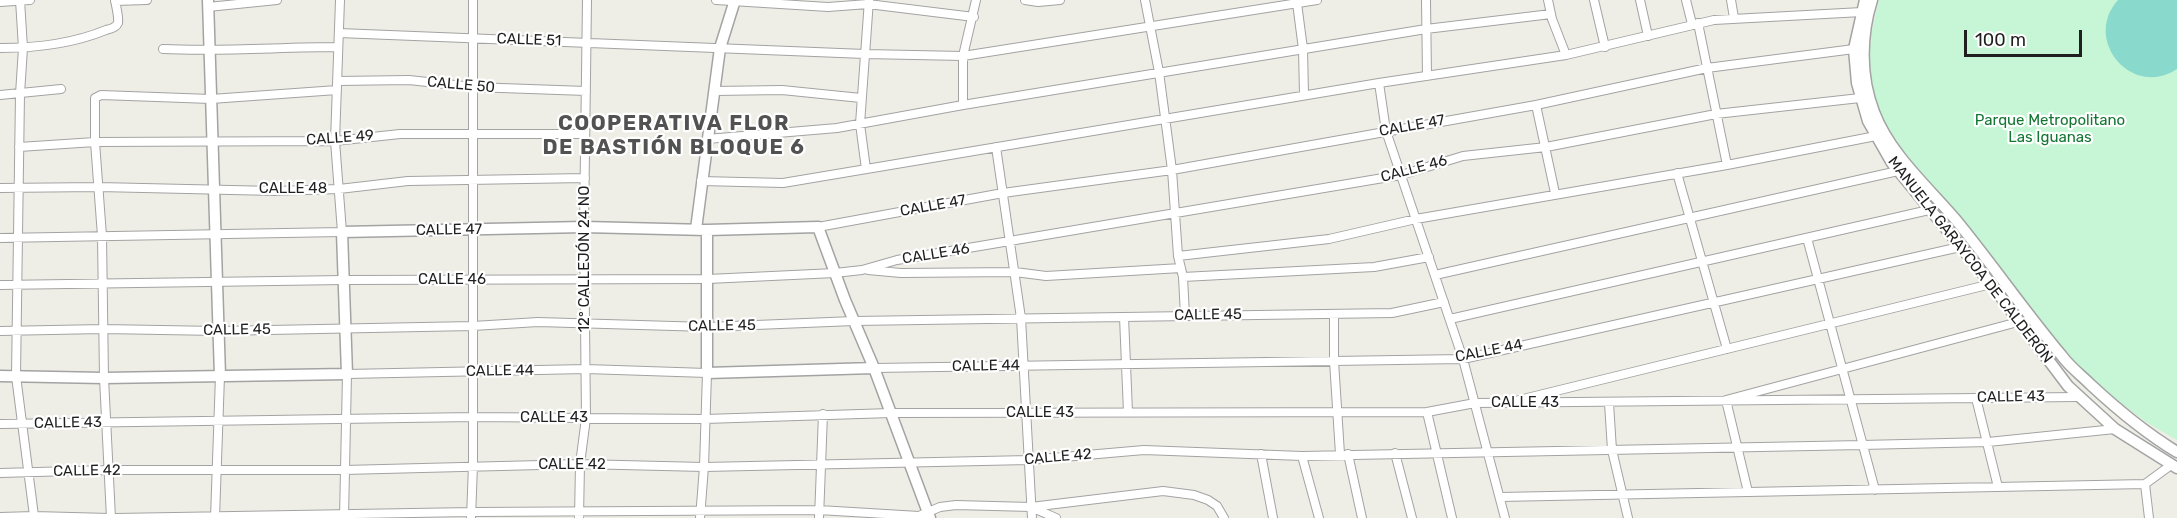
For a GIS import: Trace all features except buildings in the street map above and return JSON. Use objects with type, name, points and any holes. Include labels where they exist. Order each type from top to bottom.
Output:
[{"type":"street","points":[[0,2],[30,0]]},
{"type":"street","points":[[0,48],[22,48],[85,39],[117,24],[115,0],[147,0]]},
{"type":"street","points":[[219,517],[217,422],[220,376],[208,4],[277,0]]},
{"type":"street","points":[[340,0],[335,141],[342,232],[347,374],[344,517]]},
{"type":"street","points":[[472,515],[473,0]]},
{"type":"street","name":"12° CALLEJÓN 24 NO","points":[[579,515],[580,464],[586,418],[584,227],[586,0]]},
{"type":"street","points":[[716,0],[828,7],[869,2],[974,17]]},
{"type":"street","points":[[963,105],[963,56],[974,17],[976,0]]},
{"type":"street","points":[[1025,0],[1038,2],[1060,0]]},
{"type":"street","points":[[1145,0],[1159,72],[1172,170],[1185,316]]},
{"type":"street","name":"CALLE 51","points":[[339,33],[963,56],[1151,28],[1313,0]]},
{"type":"street","points":[[1426,0],[1427,76]]},
{"type":"street","points":[[1548,0],[1566,55]]},
{"type":"street","points":[[1594,0],[1605,46]]},
{"type":"street","points":[[1640,0],[1648,36]]},
{"type":"street","points":[[1686,0],[1707,68],[1727,165]]},
{"type":"street","points":[[1731,0],[1734,18]]},
{"type":"street","name":"MANUELA GARAYCOA DE CALDERÓN","points":[[1865,0],[1854,49],[1860,98],[1868,121],[1898,171],[1991,284],[2079,397],[2115,429],[2174,467]]},
{"type":"street","name":"MANUELA GARAYCOA DE CALDERÓN","points":[[1872,0],[1863,47],[1864,69],[1873,110],[1882,130],[1907,165],[1956,220],[2063,358],[2147,434],[2177,452]]},
{"type":"street","points":[[20,1],[22,48],[16,376],[34,516]]},
{"type":"street","points":[[700,515],[704,467],[708,279],[702,229],[701,181],[720,48],[735,1]]},
{"type":"street","points":[[867,169],[860,124],[869,2]]},
{"type":"street","points":[[1297,3],[1303,49],[1304,96]]},
{"type":"street","points":[[701,181],[783,183],[1379,83],[1566,55],[1695,24],[1734,18],[1862,12]]},
{"type":"street","points":[[707,139],[837,128],[1159,72],[1426,29],[1551,14]]},
{"type":"street","points":[[163,49],[210,51],[276,47],[338,47]]},
{"type":"street","name":"CALLE 47","points":[[0,238],[584,227],[702,229],[818,227],[1003,193],[1172,170],[1536,105],[1707,68],[1854,49]]},
{"type":"street","name":"CALLE 50","points":[[95,142],[94,101],[97,96],[211,99],[409,80],[473,87],[586,91]]},
{"type":"street","points":[[1379,83],[1386,130],[1463,358],[1505,518]]},
{"type":"street","points":[[0,95],[61,89]]},
{"type":"street","points":[[714,91],[782,90],[861,98]]},
{"type":"street","name":"CALLE 46","points":[[0,285],[344,280],[708,279],[835,273],[862,270],[897,260],[1011,243],[1401,176],[1463,156],[1546,147],[1716,114],[1860,98]]},
{"type":"street","points":[[1536,105],[1555,193]]},
{"type":"street","name":"CALLE 49","points":[[19,146],[95,142],[335,141],[399,134],[585,134]]},
{"type":"street","points":[[1178,256],[1329,239],[1416,219],[1555,193],[1727,165],[1876,136]]},
{"type":"street","points":[[95,142],[102,236],[104,378],[112,518]]},
{"type":"street","points":[[996,147],[1021,318],[1032,518]]},
{"type":"street","points":[[1435,275],[1898,171]]},
{"type":"street","points":[[1677,173],[1727,349]]},
{"type":"street","name":"CALLE 48","points":[[0,188],[214,188],[274,191],[339,189],[408,181],[585,178]]},
{"type":"street","points":[[1450,319],[1929,210]]},
{"type":"street","points":[[1945,229],[1956,220]]},
{"type":"street","points":[[818,227],[909,462],[924,516]]},
{"type":"street","points":[[1807,238],[1875,490]]},
{"type":"street","name":"CALLE 44","points":[[0,376],[104,378],[586,369],[707,373],[1463,358],[1960,247]]},
{"type":"street","points":[[862,270],[901,273],[1015,272],[1046,276],[1182,273],[1374,267],[1429,257]]},
{"type":"street","points":[[1506,403],[1991,284]]},
{"type":"street","name":"CALLE 45","points":[[0,331],[103,329],[218,331],[473,326],[538,322],[707,327],[854,321],[1392,313],[1444,302]]},
{"type":"street","points":[[1334,314],[1334,361],[1338,412],[1344,454],[1362,518]]},
{"type":"street","points":[[1124,317],[1128,412]]},
{"type":"street","points":[[1748,492],[1726,400],[2018,321]]},
{"type":"street","name":"CALLE 43","points":[[0,424],[473,417],[705,419],[891,413],[1427,412],[1475,404],[1506,403],[2079,397]]},
{"type":"street","points":[[1977,398],[1998,487]]},
{"type":"street","points":[[1609,403],[1612,450],[1628,518]]},
{"type":"street","points":[[1427,412],[1452,518]]},
{"type":"street","points":[[819,514],[824,414]]},
{"type":"street","name":"CALLE 42","points":[[0,473],[217,469],[344,470],[580,464],[704,467],[1029,460],[1144,450],[1302,456],[1862,445],[1988,442],[2115,429]]},
{"type":"street","points":[[1395,453],[1412,518]]},
{"type":"street","points":[[1261,454],[1273,518]]},
{"type":"street","points":[[1302,456],[1319,518]]},
{"type":"street","points":[[1500,497],[2145,484],[2174,467]]},
{"type":"street","points":[[2145,484],[2150,518]]},
{"type":"street","points":[[0,517],[819,514],[924,516],[940,507],[956,505],[1031,507],[1163,491],[1194,495],[1208,500],[1217,506],[1224,518]]},
{"type":"street","points":[[1031,507],[1056,518]]},
{"type":"green space","name":"Parque Metropolitano Las Iguanas","points":[[1879,0],[2177,0],[2177,440],[2146,422],[2084,375],[1908,159],[1882,118],[1867,70],[1872,30]]},
{"type":"shaded area","points":[[2118,0],[2177,0],[2177,69],[2160,76],[2144,76],[2129,71],[2117,61],[2109,47],[2106,32],[2108,16]]},
{"type":"district","name":"COOPERATIVA FLOR DE BASTIÓN BLOQUE 6","points":[[674,136]]}]
